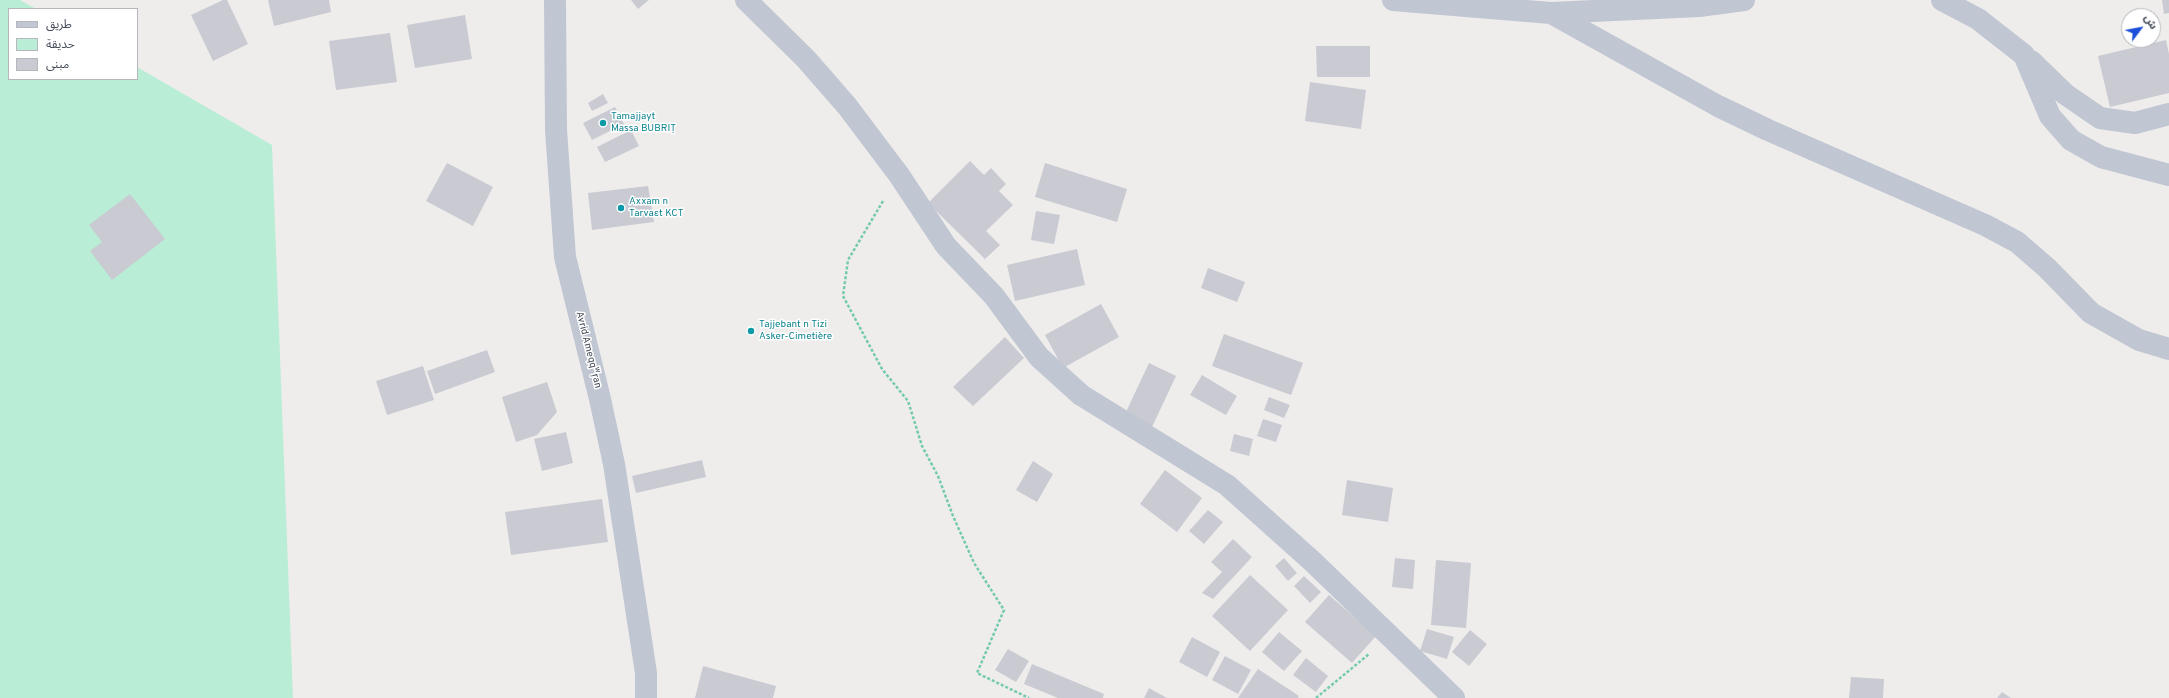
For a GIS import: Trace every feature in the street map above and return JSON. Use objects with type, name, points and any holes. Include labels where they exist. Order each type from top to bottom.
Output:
[{"type":"street","name":"Avrid Ameqqʷṛan","points":[[555,0],[556,130],[565,257],[600,399],[614,464],[646,673],[646,698]]},
{"type":"street","points":[[746,0],[806,59],[847,106],[899,175],[946,246],[994,296],[1039,357],[1081,395],[1227,485],[1312,561],[1454,698]]},
{"type":"street","points":[[1393,0],[1551,13],[1699,6],[1744,0]]},
{"type":"street","points":[[1942,0],[1978,20],[2024,55],[2065,94],[2100,118],[2136,123],[2169,114]]},
{"type":"street","points":[[1551,13],[1718,106],[1768,130],[1985,225],[2018,242],[2091,313],[2139,340],[2169,349]]},
{"type":"street","points":[[2024,55],[2050,116],[2071,140],[2101,157],[2169,174]]},
{"type":"path","points":[[899,175],[848,260],[843,296],[882,369],[908,401],[922,446],[938,476],[953,516],[974,562],[1004,610],[976,673],[1029,698]]},
{"type":"path","points":[[1316,698],[1391,637]]},
{"type":"green space","points":[[0,0],[20,0],[34,8],[8,8],[8,80],[138,80],[138,68],[272,145],[293,698],[0,698]]},
{"type":"building","points":[[223,0],[227,0],[248,44],[213,61],[191,15]]},
{"type":"building","points":[[268,0],[329,0],[331,12],[274,26]]},
{"type":"building","points":[[631,0],[649,0],[638,9]]},
{"type":"building","points":[[2162,0],[2169,0],[2169,13],[2164,14]]},
{"type":"building","points":[[465,15],[472,59],[415,68],[407,25]]},
{"type":"building","points":[[390,33],[397,82],[336,90],[329,41]]},
{"type":"building","points":[[2166,40],[2169,54],[2169,93],[2110,107],[2098,56],[2132,48],[2161,48],[2161,41]]},
{"type":"building","points":[[1316,46],[1370,46],[1370,77],[1317,77]]},
{"type":"building","points":[[1310,82],[1366,90],[1361,129],[1305,121]]},
{"type":"building","points":[[603,94],[608,103],[592,111],[588,103]]},
{"type":"building","name":"Tamajjayt Massa BUBRIṬ","points":[[615,107],[624,124],[592,140],[583,123]]},
{"type":"building","points":[[631,130],[639,146],[605,162],[597,147]]},
{"type":"building","points":[[970,161],[984,175],[991,168],[1006,184],[999,191],[1013,205],[986,231],[1000,245],[985,259],[928,203]]},
{"type":"building","points":[[447,163],[493,187],[473,226],[426,201]]},
{"type":"building","points":[[1045,163],[1127,189],[1117,222],[1035,197]]},
{"type":"building","name":"Axxam n Tarvaɛt KCT","points":[[648,186],[654,222],[592,230],[588,193]]},
{"type":"building","points":[[130,194],[165,239],[112,280],[90,251],[102,242],[89,225]]},
{"type":"building","points":[[1036,211],[1060,215],[1054,244],[1031,240]]},
{"type":"building","points":[[1077,249],[1085,285],[1015,301],[1007,265]]},
{"type":"building","points":[[1208,268],[1245,282],[1237,302],[1201,288]]},
{"type":"building","points":[[1101,304],[1119,337],[1063,368],[1045,335]]},
{"type":"building","points":[[1224,334],[1303,363],[1291,395],[1212,366]]},
{"type":"building","points":[[1005,337],[1024,358],[973,406],[953,387]]},
{"type":"building","points":[[487,350],[495,372],[435,394],[427,371]]},
{"type":"building","points":[[1149,363],[1176,376],[1152,427],[1125,414]]},
{"type":"building","points":[[423,366],[434,400],[387,415],[376,381]]},
{"type":"building","points":[[1202,375],[1237,396],[1226,415],[1190,395]]},
{"type":"building","points":[[547,382],[557,412],[537,435],[516,442],[502,397]]},
{"type":"building","points":[[1269,397],[1290,405],[1284,418],[1264,410]]},
{"type":"building","points":[[1263,419],[1282,425],[1276,442],[1257,436]]},
{"type":"building","points":[[566,432],[573,463],[542,471],[534,439]]},
{"type":"building","points":[[1234,434],[1253,439],[1249,456],[1230,451]]},
{"type":"building","points":[[702,460],[706,477],[636,493],[632,476]]},
{"type":"building","points":[[1033,461],[1053,474],[1037,502],[1016,490]]},
{"type":"building","points":[[1165,470],[1202,498],[1177,532],[1140,504]]},
{"type":"building","points":[[1347,480],[1393,488],[1388,522],[1342,515]]},
{"type":"building","points":[[602,499],[608,542],[511,555],[505,512]]},
{"type":"building","points":[[1208,510],[1223,522],[1204,544],[1189,531]]},
{"type":"building","points":[[1233,539],[1252,557],[1213,599],[1202,593],[1222,572],[1211,562]]},
{"type":"building","points":[[1284,558],[1297,573],[1288,581],[1275,566]]},
{"type":"building","points":[[1395,558],[1415,560],[1413,589],[1392,587]]},
{"type":"building","points":[[1436,560],[1471,563],[1466,628],[1431,625]]},
{"type":"building","points":[[1250,575],[1288,610],[1250,651],[1212,616]]},
{"type":"building","points":[[1304,576],[1321,592],[1310,603],[1294,586]]},
{"type":"building","points":[[1329,595],[1376,636],[1352,663],[1305,622]]},
{"type":"building","points":[[1427,629],[1454,637],[1447,659],[1420,651]]},
{"type":"building","points":[[1470,630],[1487,644],[1469,666],[1452,652]]},
{"type":"building","points":[[1279,632],[1302,651],[1284,671],[1262,652]]},
{"type":"building","points":[[1192,637],[1220,652],[1207,677],[1179,662]]},
{"type":"building","points":[[1008,649],[1029,661],[1016,682],[995,670]]},
{"type":"building","points":[[1225,656],[1251,670],[1238,694],[1212,680]]},
{"type":"building","points":[[1306,658],[1328,676],[1316,692],[1293,675]]},
{"type":"building","points":[[1032,664],[1104,694],[1103,698],[1058,698],[1024,684]]},
{"type":"building","points":[[703,666],[776,686],[773,698],[695,698]]},
{"type":"building","points":[[1258,669],[1299,696],[1298,698],[1238,698]]},
{"type":"building","points":[[1851,677],[1884,679],[1883,698],[1849,698]]},
{"type":"building","points":[[1149,688],[1167,698],[1144,698]]},
{"type":"building","points":[[2002,692],[2011,698],[1997,698]]},
{"type":"place","name":"Tamajjayt Massa BUBRIṬ","points":[[603,123]]},
{"type":"place","name":"Axxam n Tarvaɛt KCT","points":[[621,208]]},
{"type":"place","name":"Tajjebant n Tizi Asker-Cimetière","points":[[751,331]]}]
